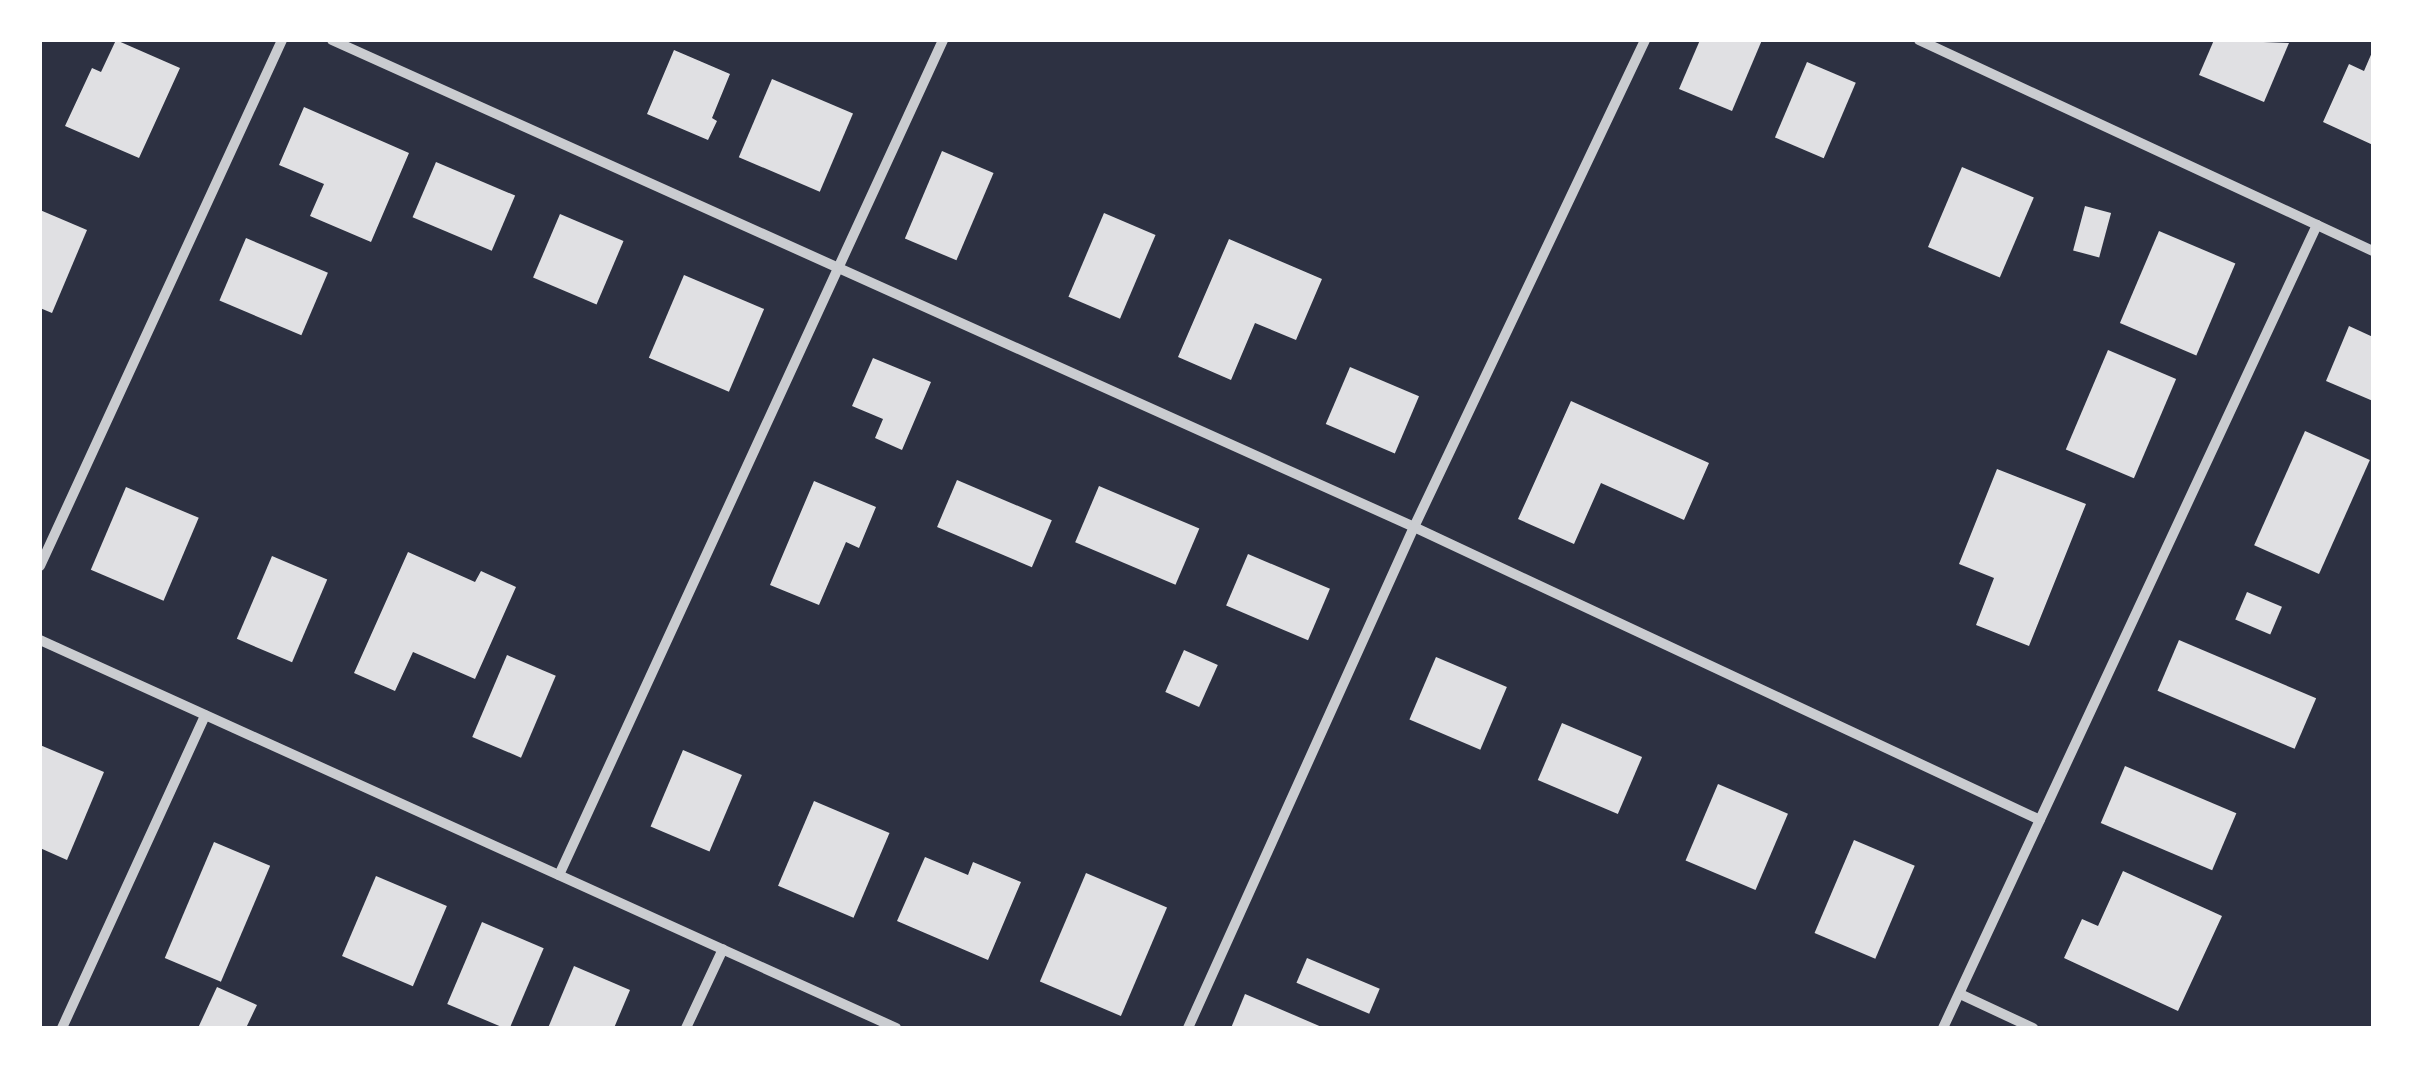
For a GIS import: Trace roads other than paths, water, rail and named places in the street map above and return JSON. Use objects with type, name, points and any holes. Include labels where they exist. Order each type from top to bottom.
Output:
[{"type":"street","points":[[40,566],[282,40]]},
{"type":"street","points":[[332,40],[1414,527],[2040,820]]},
{"type":"street","points":[[560,875],[943,40]]},
{"type":"street","points":[[1188,1028],[1414,527],[1646,40]]},
{"type":"street","points":[[1919,40],[2373,251]]},
{"type":"street","points":[[1943,1028],[2317,225]]},
{"type":"street","points":[[40,640],[896,1028]]},
{"type":"street","points":[[62,1028],[205,715]]},
{"type":"street","points":[[686,1028],[722,949]]},
{"type":"street","points":[[1960,994],[2033,1028]]}]
